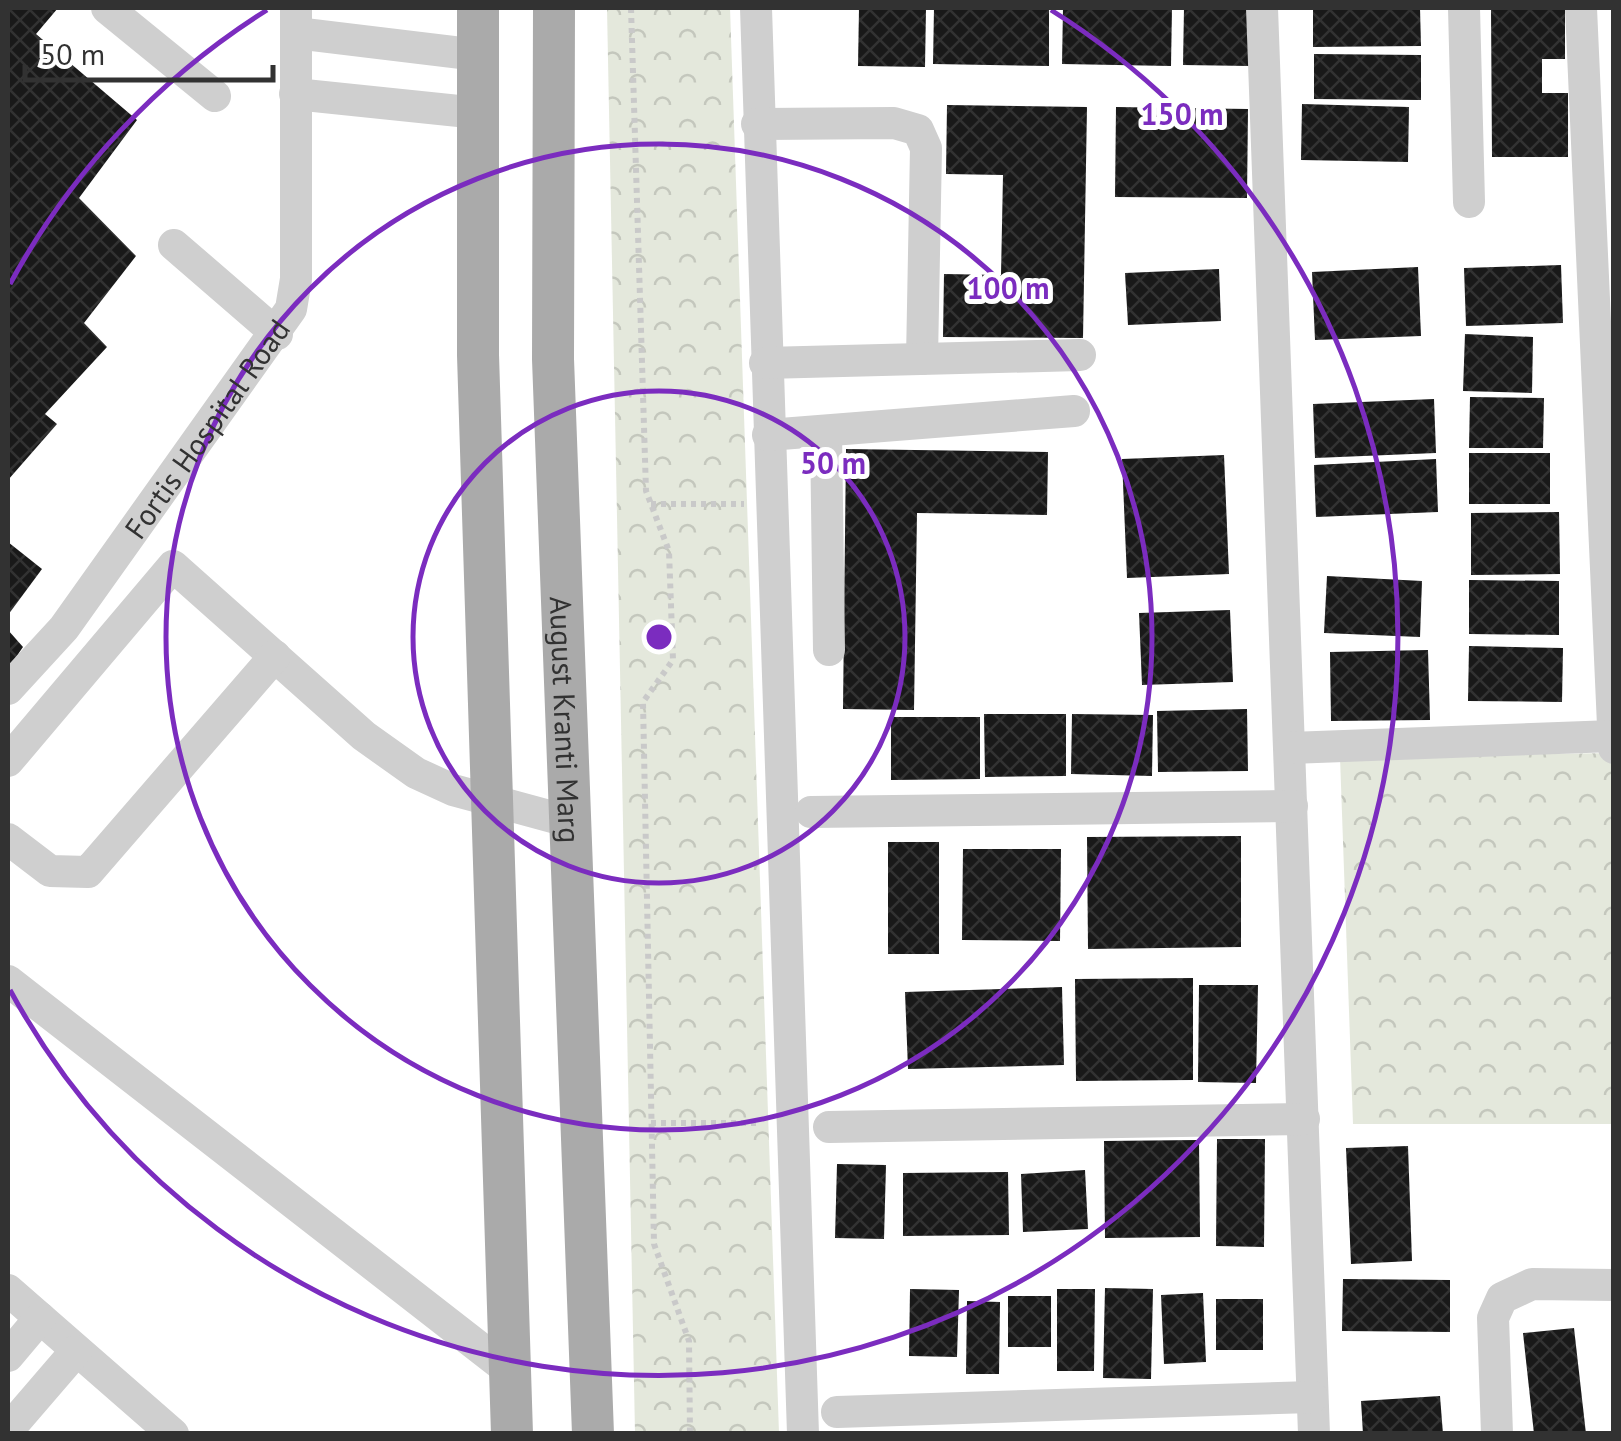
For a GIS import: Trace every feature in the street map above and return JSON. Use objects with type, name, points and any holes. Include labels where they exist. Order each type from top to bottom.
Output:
[{"type":"main road","points":[[478,8],[478,354],[512,1434]]},
{"type":"main road","name":"August Kranti Marg","points":[[554,8],[553,359],[593,1434]]},
{"type":"street","points":[[107,8],[215,96]]},
{"type":"street","points":[[756,8],[803,1434]]},
{"type":"street","points":[[1262,8],[1314,1434]]},
{"type":"street","points":[[1464,8],[1469,202]]},
{"type":"street","points":[[1581,8],[1599,57],[1586,202],[1614,748]]},
{"type":"street","points":[[296,20],[478,55]]},
{"type":"street","name":"Fortis Hospital Road","points":[[8,689],[64,628],[277,334],[290,309],[296,279],[296,20]]},
{"type":"street","points":[[295,94],[478,113]]},
{"type":"street","points":[[757,124],[894,123],[918,130],[926,148],[922,360]]},
{"type":"street","points":[[174,245],[277,334]]},
{"type":"street","points":[[765,363],[1080,355]]},
{"type":"street","points":[[768,435],[1074,411]]},
{"type":"street","points":[[826,432],[829,650]]},
{"type":"street","points":[[8,761],[173,566],[364,736],[416,773],[494,802],[571,822]]},
{"type":"street","points":[[8,840],[50,871],[88,872],[275,656]]},
{"type":"street","points":[[1290,748],[1613,736]]},
{"type":"street","points":[[811,812],[1292,806]]},
{"type":"street","points":[[8,981],[511,1372]]},
{"type":"street","points":[[829,1127],[1304,1119]]},
{"type":"street","points":[[1497,1434],[1494,1318],[1502,1298],[1532,1284],[1614,1285]]},
{"type":"street","points":[[8,1290],[172,1434]]},
{"type":"street","points":[[8,1356],[40,1318]]},
{"type":"street","points":[[8,1430],[76,1352]]},
{"type":"street","points":[[837,1412],[1312,1397]]},
{"type":"path","points":[[631,8],[646,491],[669,550],[673,660],[643,702],[654,1244],[688,1340],[690,1434]]},
{"type":"path","points":[[651,504],[770,504]]},
{"type":"path","points":[[652,1123],[792,1123]]},
{"type":"green space","points":[[607,8],[730,8],[779,1433],[635,1433]]},
{"type":"green space","points":[[1613,753],[1613,1124],[1353,1124],[1340,757]]},
{"type":"building","points":[[8,8],[58,8],[36,34],[137,120],[79,198],[136,256],[84,323],[107,347],[45,414],[57,424],[8,480]]},
{"type":"building","points":[[859,8],[926,8],[925,67],[858,66]]},
{"type":"building","points":[[934,8],[1049,8],[1049,66],[933,64]]},
{"type":"building","points":[[1063,8],[1172,8],[1171,66],[1062,64]]},
{"type":"building","points":[[1184,8],[1250,8],[1249,66],[1183,65]]},
{"type":"building","points":[[1313,8],[1420,8],[1421,46],[1313,47]]},
{"type":"building","points":[[1491,8],[1565,8],[1565,59],[1542,59],[1542,93],[1568,93],[1568,157],[1492,157]]},
{"type":"building","points":[[1314,54],[1421,55],[1421,100],[1314,99]]},
{"type":"building","points":[[1302,104],[1409,107],[1408,162],[1301,160]]},
{"type":"building","points":[[947,105],[1087,107],[1083,338],[943,337],[944,274],[1001,275],[1003,175],[946,174]]},
{"type":"building","points":[[1116,107],[1248,109],[1247,198],[1115,197]]},
{"type":"building","points":[[1561,265],[1563,323],[1466,326],[1464,268]]},
{"type":"building","points":[[1418,267],[1421,336],[1315,340],[1312,272]]},
{"type":"building","points":[[1219,269],[1221,321],[1128,325],[1125,273]]},
{"type":"building","points":[[1465,334],[1533,337],[1532,393],[1463,391]]},
{"type":"building","points":[[1470,397],[1544,398],[1543,448],[1469,448]]},
{"type":"building","points":[[1434,399],[1436,453],[1315,458],[1313,404]]},
{"type":"building","points":[[846,449],[1048,452],[1047,515],[917,513],[914,710],[843,709]]},
{"type":"building","points":[[1469,453],[1550,453],[1550,504],[1469,504]]},
{"type":"building","points":[[1224,455],[1229,574],[1127,578],[1122,459]]},
{"type":"building","points":[[1436,459],[1438,512],[1316,517],[1314,465]]},
{"type":"building","points":[[1559,512],[1560,574],[1471,575],[1471,513]]},
{"type":"building","points":[[8,542],[42,569],[8,615]]},
{"type":"building","points":[[1327,576],[1422,581],[1420,637],[1324,633]]},
{"type":"building","points":[[1469,580],[1559,581],[1559,635],[1469,634]]},
{"type":"building","points":[[1230,610],[1233,682],[1142,685],[1139,613]]},
{"type":"building","points":[[8,630],[23,647],[8,669]]},
{"type":"building","points":[[1469,646],[1563,648],[1562,702],[1468,701]]},
{"type":"building","points":[[1428,650],[1430,720],[1331,721],[1330,652]]},
{"type":"building","points":[[1247,709],[1248,771],[1158,772],[1157,711]]},
{"type":"building","points":[[984,714],[1066,714],[1066,776],[985,777]]},
{"type":"building","points":[[1072,714],[1153,715],[1152,776],[1071,774]]},
{"type":"building","points":[[891,717],[980,717],[980,779],[891,780]]},
{"type":"building","points":[[1241,836],[1241,947],[1088,949],[1087,837]]},
{"type":"building","points":[[888,842],[939,842],[939,954],[888,954]]},
{"type":"building","points":[[963,849],[1061,849],[1060,941],[962,940]]},
{"type":"building","points":[[1193,978],[1193,1080],[1076,1081],[1075,979]]},
{"type":"building","points":[[1199,985],[1258,985],[1256,1083],[1198,1082]]},
{"type":"building","points":[[1062,987],[1064,1065],[908,1069],[905,992]]},
{"type":"building","points":[[1217,1139],[1265,1139],[1264,1247],[1216,1246]]},
{"type":"building","points":[[1199,1140],[1200,1237],[1105,1238],[1104,1141]]},
{"type":"building","points":[[1408,1146],[1412,1261],[1351,1264],[1346,1148]]},
{"type":"building","points":[[837,1164],[886,1165],[884,1239],[835,1238]]},
{"type":"building","points":[[1085,1170],[1088,1229],[1023,1232],[1021,1174]]},
{"type":"building","points":[[1008,1172],[1009,1235],[903,1236],[903,1173]]},
{"type":"building","points":[[1343,1279],[1450,1280],[1450,1332],[1342,1331]]},
{"type":"building","points":[[1105,1288],[1153,1289],[1151,1379],[1103,1378]]},
{"type":"building","points":[[910,1289],[959,1290],[957,1357],[909,1356]]},
{"type":"building","points":[[1057,1289],[1095,1289],[1094,1371],[1057,1371]]},
{"type":"building","points":[[1203,1293],[1206,1362],[1164,1364],[1161,1295]]},
{"type":"building","points":[[1008,1296],[1051,1296],[1051,1347],[1008,1347]]},
{"type":"building","points":[[1216,1299],[1263,1299],[1263,1350],[1216,1350]]},
{"type":"building","points":[[967,1301],[1000,1302],[999,1374],[966,1374]]},
{"type":"building","points":[[1574,1328],[1586,1434],[1534,1434],[1523,1333]]},
{"type":"building","points":[[1440,1396],[1443,1434],[1363,1434],[1361,1401]]}]
